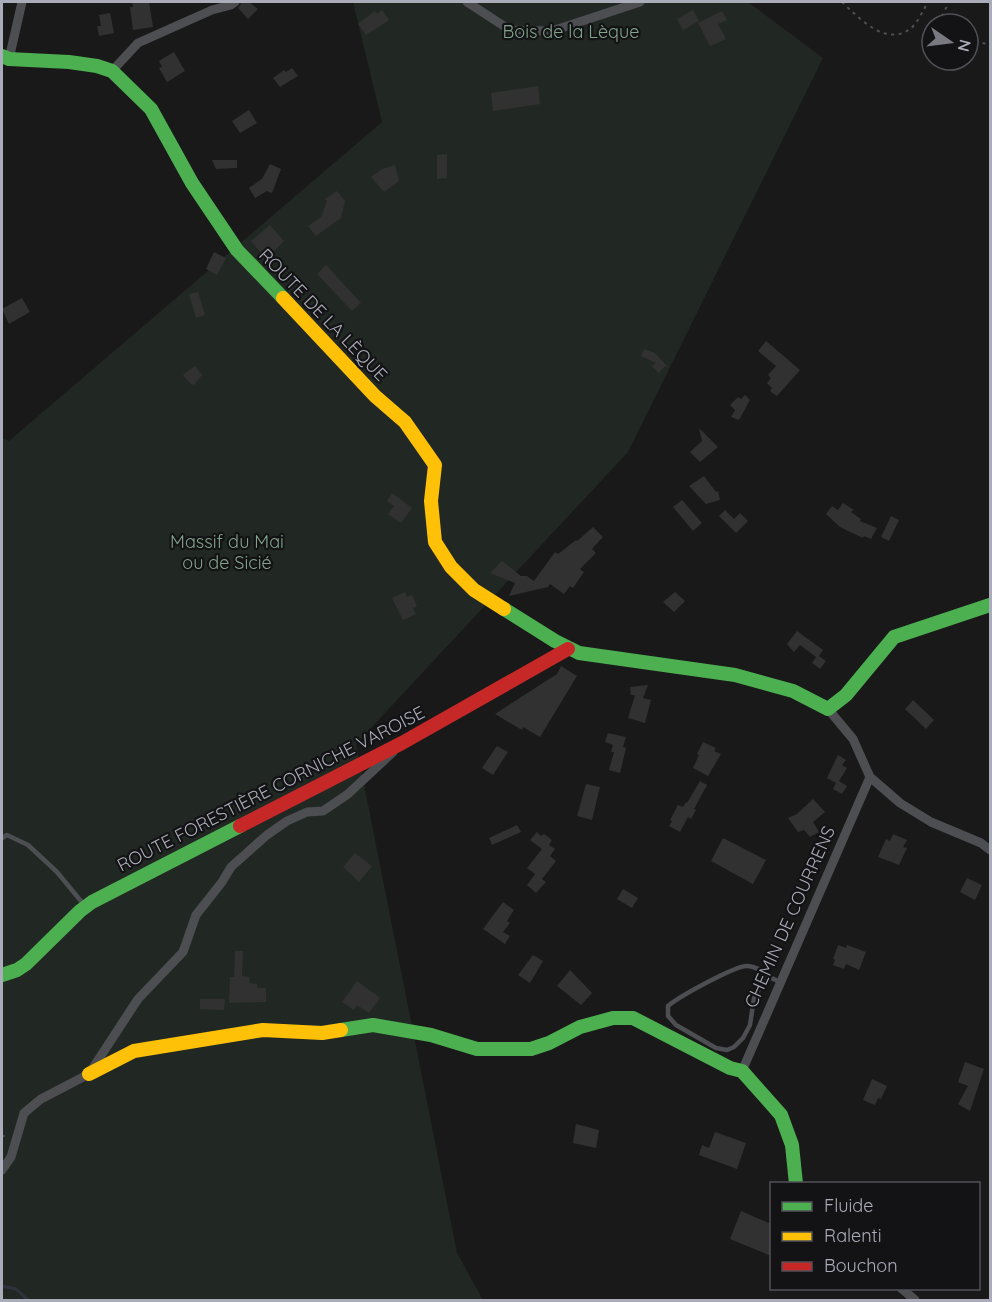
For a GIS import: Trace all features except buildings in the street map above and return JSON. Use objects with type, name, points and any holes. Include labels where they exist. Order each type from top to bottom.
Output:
[{"type":"street","points":[[22,2],[5,58],[69,62],[97,66],[112,71],[138,43],[175,25],[235,2]]},
{"type":"street","points":[[467,2],[510,30],[552,31],[640,2]]},
{"type":"street","name":"ROUTE DE LA LÈQUE","points":[[112,71],[151,109],[192,183],[237,250],[375,396],[405,422],[435,465],[431,501],[435,542],[451,567],[474,590],[497,607],[568,649],[604,658],[735,675],[793,691],[828,709]]},
{"type":"street","points":[[990,605],[894,637],[846,695],[828,709],[853,738],[870,777],[900,803],[931,822],[981,843],[990,850]]},
{"type":"street","name":"ROUTE FORESTIÈRE CORNICHE VAROISE","points":[[2,975],[26,964],[85,906],[402,743],[568,649]]},
{"type":"street","points":[[88,1074],[138,999],[183,952],[196,915],[231,867],[267,835],[287,821],[307,812],[323,811],[348,794],[402,743]]},
{"type":"street","name":"CHEMIN DE COURRENS","points":[[742,1071],[870,777]]},
{"type":"street","points":[[2,1170],[11,1157],[24,1113],[40,1099],[134,1051],[263,1030],[322,1033],[373,1025],[405,1029],[477,1049],[531,1049],[549,1043],[580,1027],[613,1018],[633,1018],[720,1063],[742,1071],[781,1115],[792,1145],[796,1182]]},
{"type":"street","points":[[903,1290],[915,1300]]},
{"type":"lane","points":[[2,838],[7,835],[28,845],[57,872],[85,906]]},
{"type":"lane","points":[[769,979],[762,984],[754,998],[750,1025],[743,1038],[727,1050],[716,1048],[676,1025],[668,1016],[668,1006],[676,999],[744,965],[760,969],[769,979],[781,982]]},
{"type":"path","points":[[842,2],[874,29],[886,33],[898,33],[910,29],[928,2]]},
{"type":"green space","name":"Massif du Mai ou de Sicié","points":[[353,2],[748,2],[823,58],[628,452],[356,744],[457,1253],[483,1300],[2,1300],[2,438],[9,441],[382,122]]},
{"type":"waterway","points":[[2,1286],[16,1289],[28,1300]]},
{"type":"traffic: fast","points":[[2,56],[9,59],[69,62],[97,66],[112,71],[151,109],[192,183],[237,250],[283,298]]},
{"type":"traffic: fast","points":[[504,609],[579,653],[735,675],[793,691],[828,709],[846,695],[894,637],[990,605]]},
{"type":"traffic: fast","points":[[2,975],[26,964],[92,902],[240,826]]},
{"type":"traffic: fast","points":[[341,1030],[373,1025],[431,1035],[477,1049],[531,1049],[549,1043],[580,1027],[613,1018],[633,1018],[730,1068],[742,1071],[781,1115],[792,1145],[796,1182]]},
{"type":"traffic: slow","points":[[283,298],[375,396],[405,422],[435,465],[431,501],[435,542],[451,567],[474,590],[504,609]]},
{"type":"traffic: slow","points":[[89,1074],[134,1051],[263,1030],[322,1033],[341,1030]]},
{"type":"traffic: jam","points":[[240,826],[402,743],[568,649]]},
{"type":"park label","name":"Bois de la Lèque","points":[[571,32]]}]
